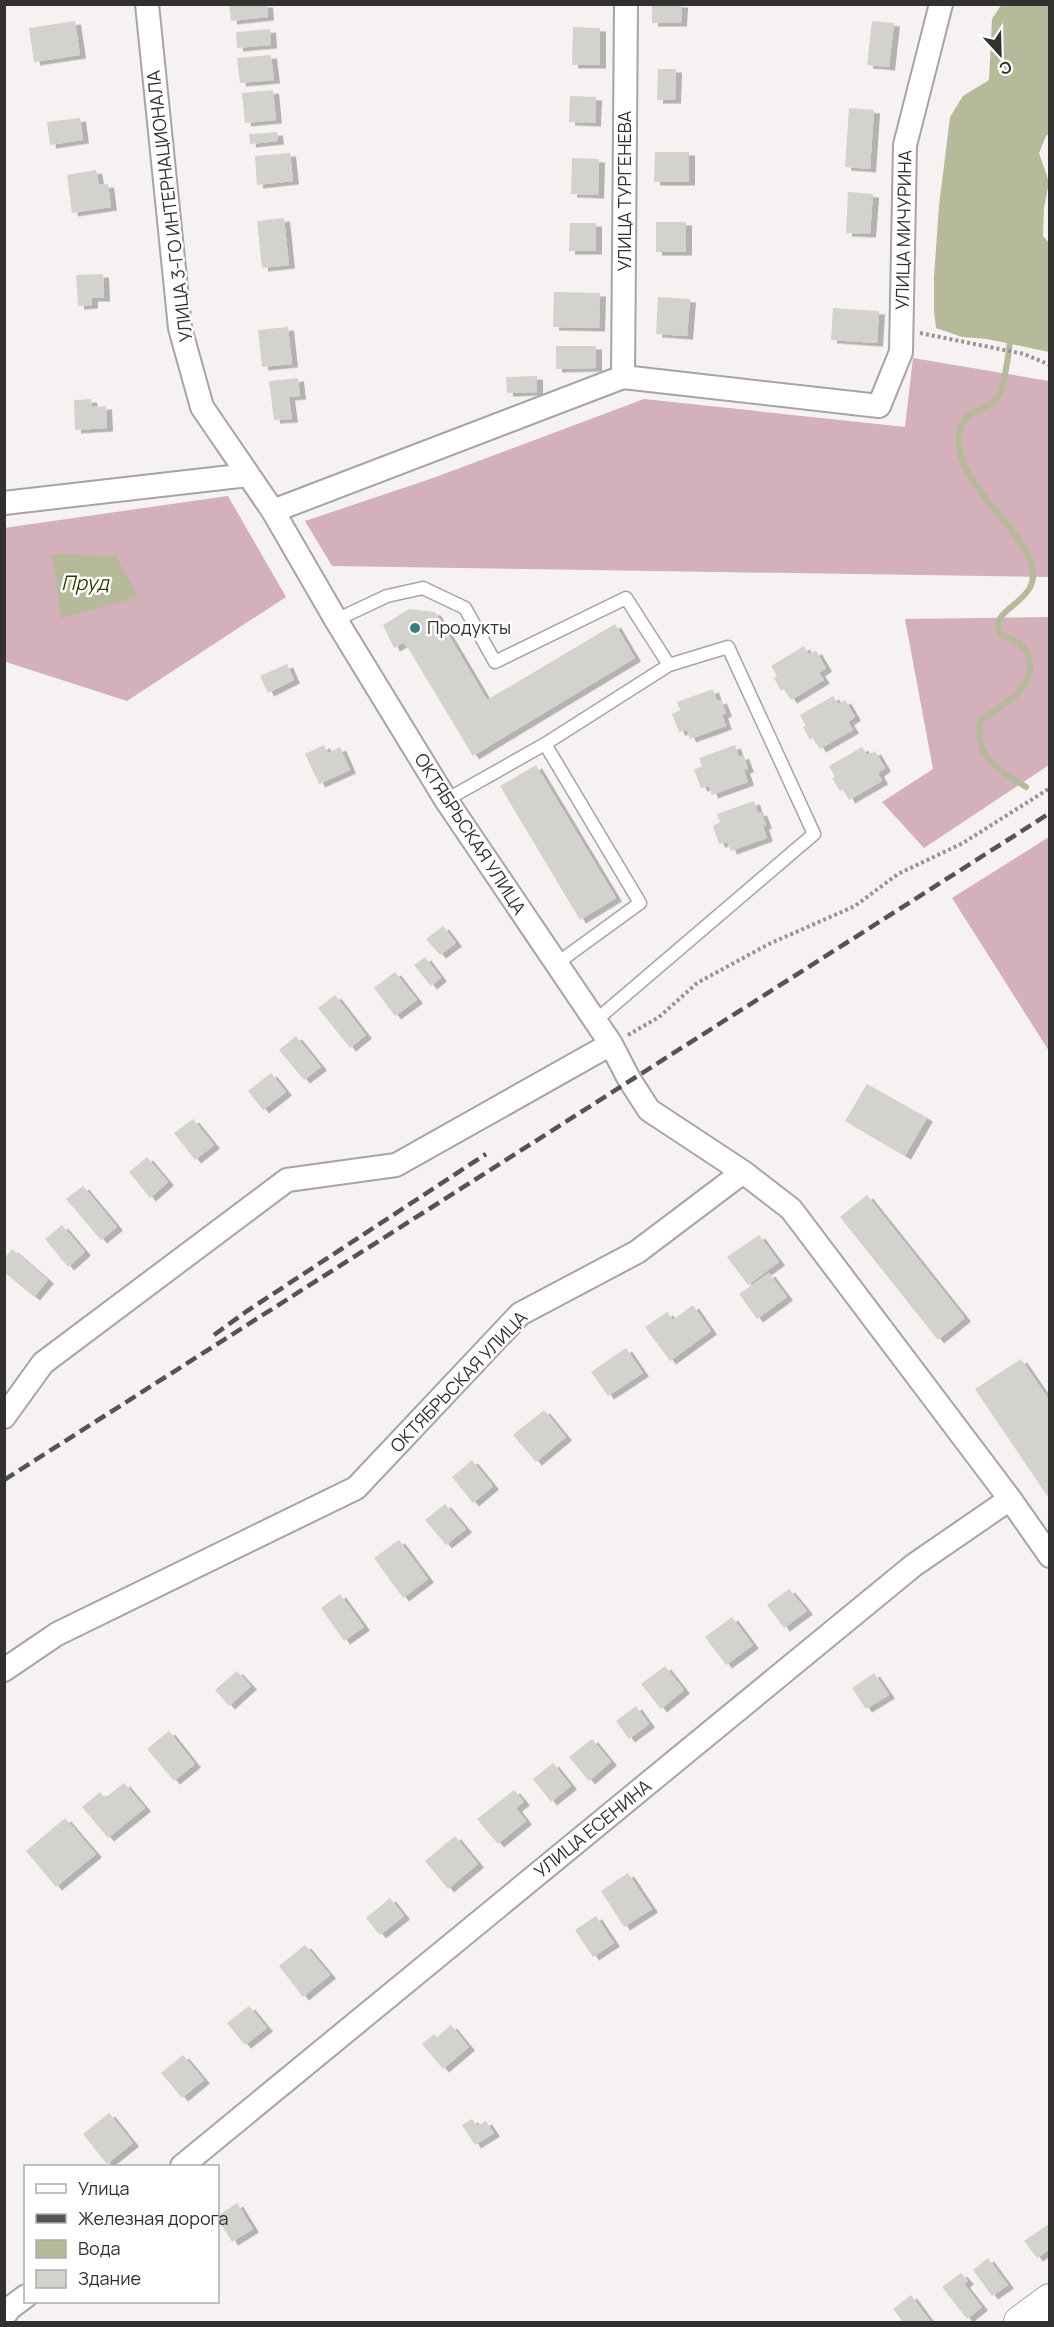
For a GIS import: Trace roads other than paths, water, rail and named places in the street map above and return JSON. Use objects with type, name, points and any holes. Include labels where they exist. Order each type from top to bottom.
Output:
[{"type":"street","name":"УЛИЦА 3-ГО ИНТЕРНАЦИОНАЛА","points":[[147,4],[180,328],[202,407],[273,511],[336,620]]},
{"type":"street","name":"УЛИЦА ТУРГЕНЕВА","points":[[623,376],[626,4]]},
{"type":"street","name":"УЛИЦА МИЧУРИНА","points":[[623,376],[879,406],[901,352],[905,146],[941,4]]},
{"type":"street","points":[[273,511],[623,376]]},
{"type":"street","points":[[4,503],[248,475]]},
{"type":"street","name":"ОКТЯБРЬСКАЯ УЛИЦА","points":[[4,1670],[57,1634],[356,1488],[520,1314],[638,1252],[743,1172],[649,1110],[629,1079],[611,1044],[446,800],[336,620]]},
{"type":"street","points":[[4,1417],[44,1363],[287,1180],[396,1165],[611,1044]]},
{"type":"street","points":[[743,1172],[791,1209],[1010,1499],[1050,1557]]},
{"type":"street","name":"УЛИЦА ЕСЕНИНА","points":[[183,2165],[914,1565],[1010,1499]]},
{"type":"street","points":[[4,2316],[24,2298]]},
{"type":"street","points":[[1020,2322],[1050,2300]]},
{"type":"lane","points":[[336,620],[387,596],[423,588],[465,608],[495,662],[626,598],[669,665]]},
{"type":"lane","points":[[446,800],[545,744],[669,665],[728,647],[814,834],[595,1021]]},
{"type":"lane","points":[[545,744],[640,903],[556,964]]},
{"type":"water","points":[[1001,5],[1049,5],[1049,134],[1039,153],[1049,182],[1044,208],[1043,236],[1049,243],[1049,352],[987,339],[962,337],[936,328],[934,277],[939,206],[950,117],[963,96],[989,80],[992,19]]},
{"type":"water","name":"Пруд","points":[[52,554],[116,556],[138,597],[61,618]]},
{"type":"waterway","points":[[1011,336],[1005,375],[999,395],[989,405],[965,419],[959,435],[960,452],[966,468],[975,484],[1022,545],[1030,560],[1033,575],[1030,587],[1024,596],[1000,618],[998,626],[1002,636],[1019,643],[1026,649],[1030,669],[1028,678],[1016,695],[981,720],[980,733],[981,744],[990,761],[1006,775],[1026,787]]},
{"type":"railway","points":[[4,1480],[1050,813]]},
{"type":"railway","points":[[214,1335],[486,1154]]},
{"type":"place","name":"Продукты","points":[[415,628]]}]
